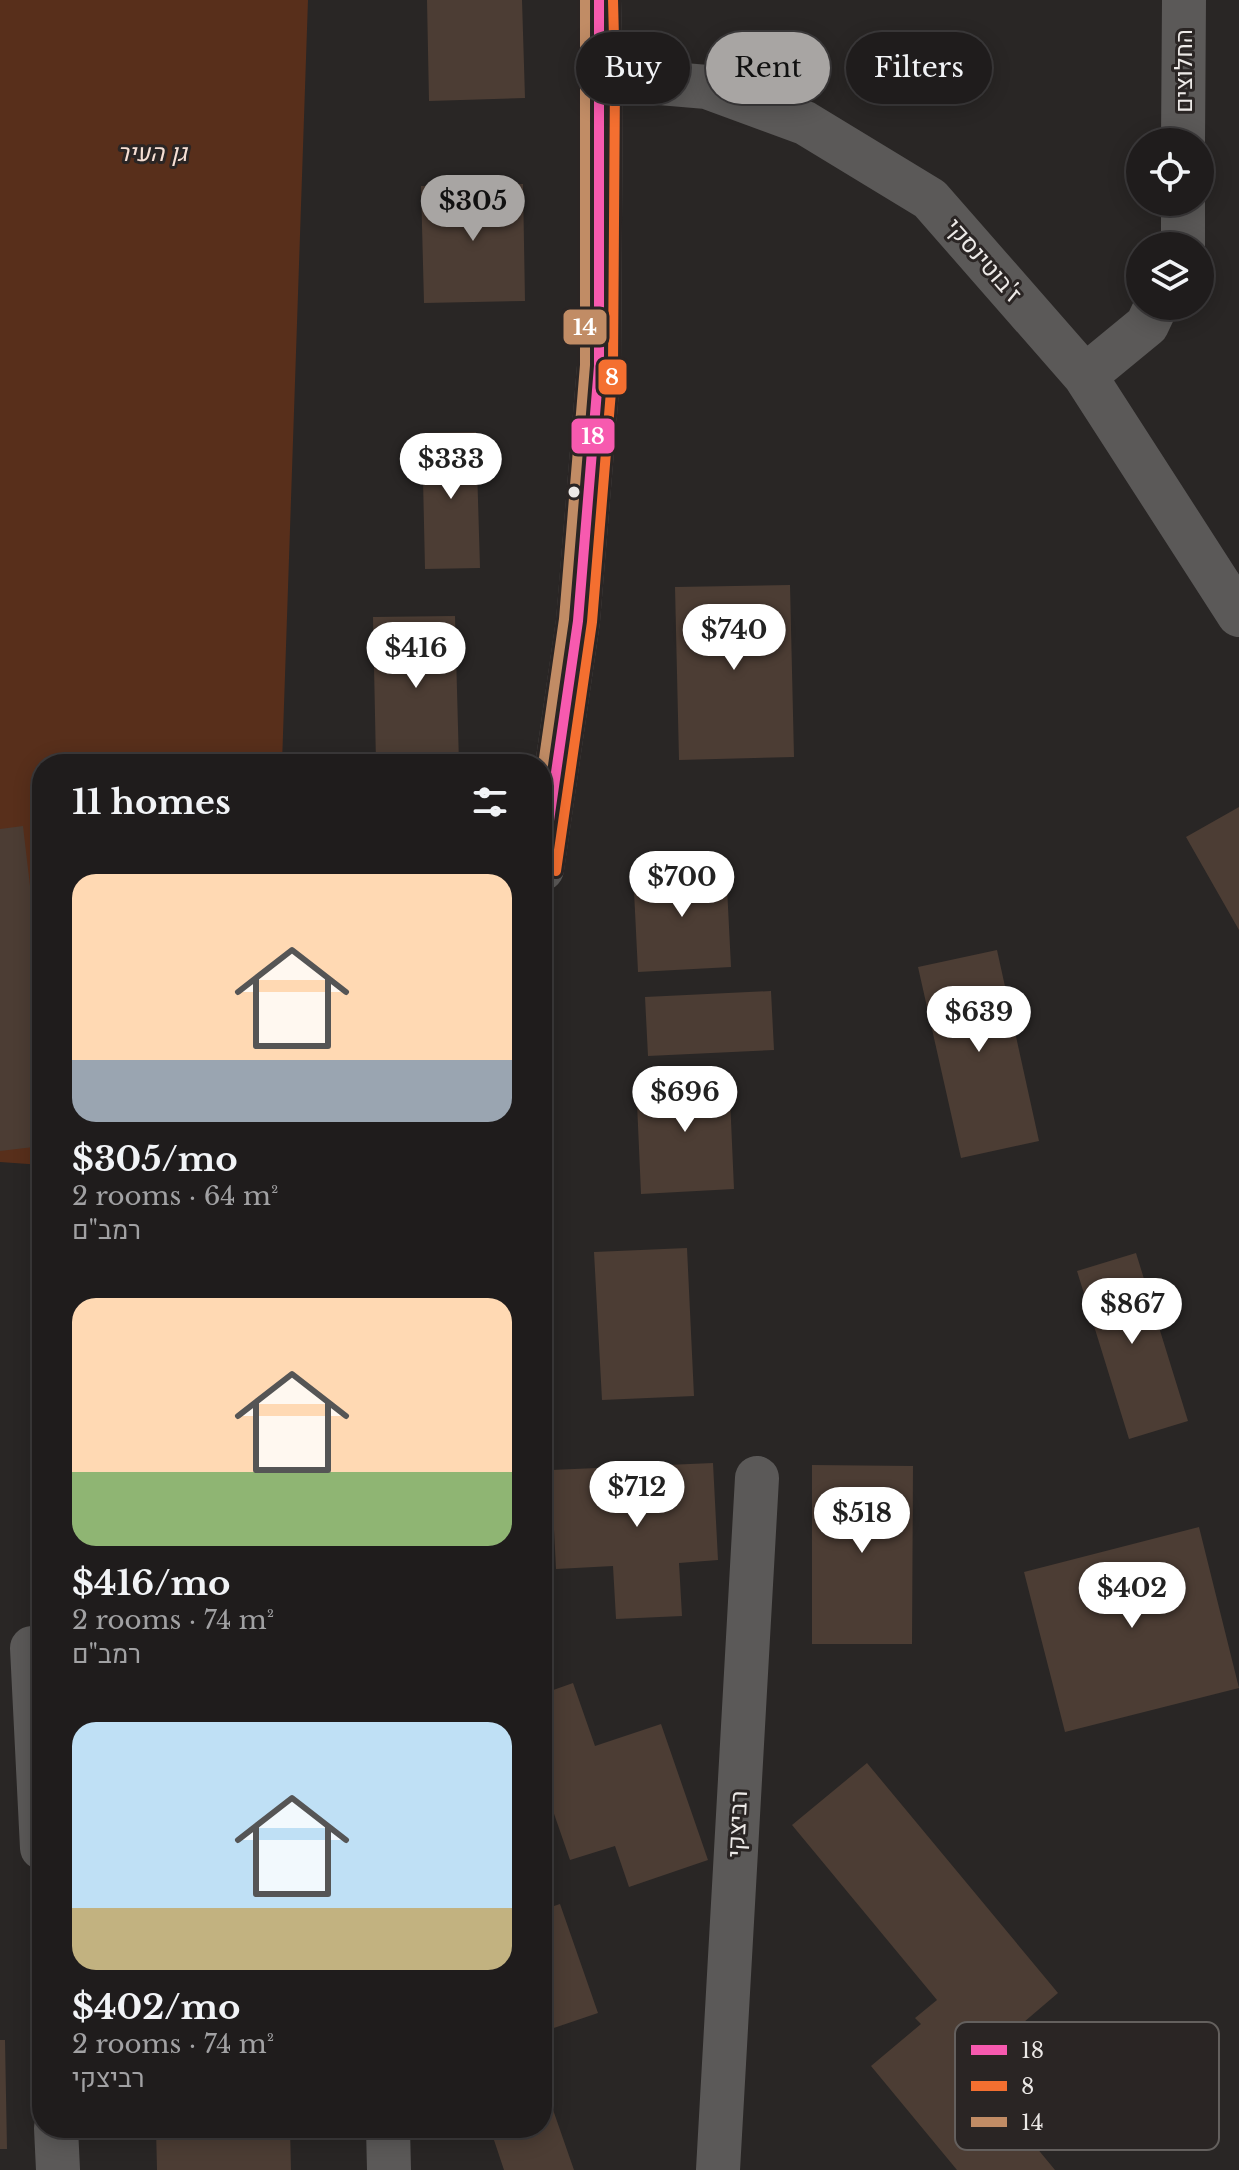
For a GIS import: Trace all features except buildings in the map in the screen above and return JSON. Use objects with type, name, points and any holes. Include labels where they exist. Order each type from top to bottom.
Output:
[{"type":"street","points":[[599,0],[600,32]]},
{"type":"street","name":"החלוצים","points":[[1183,128],[1184,0]]},
{"type":"street","name":"ז'בוטינסקי","points":[[690,86],[707,87],[805,123],[930,199],[1085,376],[1239,615]]},
{"type":"street","points":[[552,800],[578,621],[599,366],[601,104]]},
{"type":"street","points":[[1085,376],[1149,320]]},
{"type":"street","name":"רביצקי","points":[[718,2170],[757,1478]]},
{"type":"street","points":[[56,2138],[58,2170]]},
{"type":"street","points":[[388,2138],[389,2170]]},
{"type":"green space","name":"גן העיר","points":[[0,0],[308,0],[282,754],[32,754],[32,1164],[0,1162]]},
{"type":"transit line","name":"14","points":[[545,754],[564,619],[585,365],[585,0]]},
{"type":"transit line","name":"18","points":[[552,800],[578,621],[599,366],[599,0]]},
{"type":"transit line","name":"8","points":[[556,871],[592,622],[613,367],[613,0]]}]
